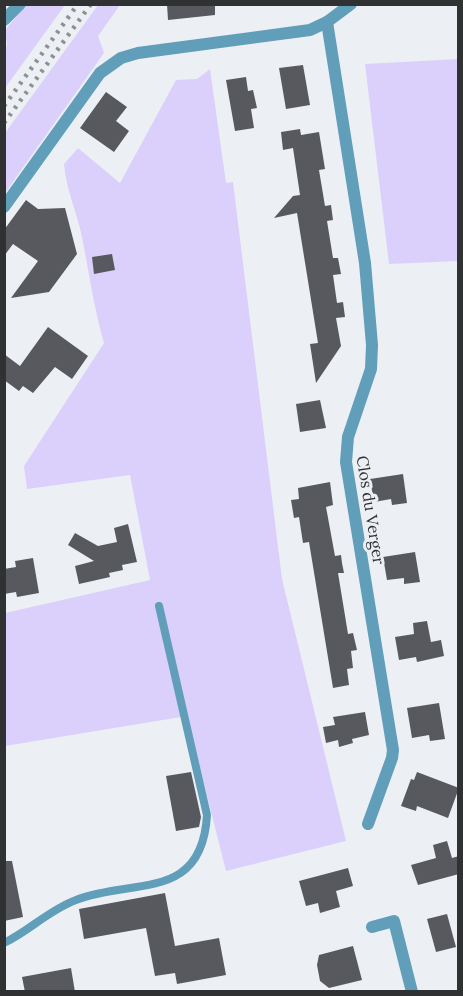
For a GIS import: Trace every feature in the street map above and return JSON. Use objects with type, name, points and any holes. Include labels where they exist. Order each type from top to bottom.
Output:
[{"type":"street","points":[[4,20],[20,4]]},
{"type":"street","points":[[4,207],[94,80],[114,62],[138,53],[305,31],[327,22],[351,4]]},
{"type":"street","name":"Clos du Verger","points":[[327,22],[365,263],[372,345],[370,369],[345,451],[393,750],[368,824]]},
{"type":"street","points":[[372,927],[394,921],[411,992]]},
{"type":"lane","points":[[4,943],[73,901],[176,878],[196,855],[206,830],[207,815],[159,606]]},
{"type":"shaded area","points":[[26,5],[65,5],[5,88],[5,49],[7,45],[5,30]]},
{"type":"shaded area","points":[[98,5],[120,5],[98,36],[104,53],[5,193],[5,133]]},
{"type":"shaded area","points":[[458,59],[458,261],[389,264],[365,64]]},
{"type":"shaded area","points":[[210,69],[226,183],[233,182],[282,579],[346,841],[226,871],[187,716],[5,746],[5,613],[150,580],[130,475],[27,489],[24,466],[104,343],[64,164],[78,148],[120,183],[176,80],[197,79]]},
{"type":"building","points":[[167,4],[215,4],[215,15],[168,20]]},
{"type":"building","points":[[303,65],[310,105],[286,109],[279,68]]},
{"type":"building","points":[[246,77],[248,91],[253,90],[257,108],[251,109],[254,128],[235,131],[226,80]]},
{"type":"building","points":[[106,92],[127,107],[116,121],[129,131],[114,152],[80,128]]},
{"type":"building","points":[[300,129],[301,135],[319,132],[325,169],[319,170],[325,206],[331,205],[333,220],[327,221],[333,258],[338,258],[341,274],[333,275],[337,303],[343,302],[345,317],[336,318],[341,346],[316,383],[310,344],[318,343],[297,213],[274,218],[293,196],[300,195],[293,148],[283,150],[281,132]]},
{"type":"building","points":[[26,200],[38,209],[65,208],[77,254],[49,292],[11,298],[38,261],[13,244],[4,256],[4,230]]},
{"type":"building","points":[[112,254],[115,270],[94,274],[92,257]]},
{"type":"building","points":[[48,327],[88,356],[72,379],[55,367],[33,393],[23,386],[19,391],[4,380],[4,354],[20,366]]},
{"type":"building","points":[[320,400],[326,428],[300,432],[296,404]]},
{"type":"building","points":[[403,474],[407,503],[392,505],[391,499],[374,502],[370,479]]},
{"type":"building","points":[[330,482],[333,505],[326,507],[335,556],[341,555],[344,573],[338,573],[348,634],[353,633],[357,650],[351,651],[353,668],[347,669],[349,685],[333,688],[309,542],[303,543],[299,517],[294,518],[291,500],[299,499],[298,488]]},
{"type":"building","points":[[128,524],[137,562],[122,565],[123,570],[109,573],[110,577],[79,584],[75,566],[94,561],[68,545],[75,533],[98,546],[117,542],[114,528]]},
{"type":"building","points":[[415,552],[420,582],[404,584],[404,578],[387,580],[383,557]]},
{"type":"building","points":[[33,558],[39,593],[17,597],[16,592],[4,594],[4,569],[16,567],[15,561]]},
{"type":"building","points":[[427,621],[431,642],[441,640],[444,656],[417,662],[416,657],[399,660],[395,637],[414,634],[413,623]]},
{"type":"building","points":[[439,703],[445,739],[430,741],[429,735],[412,738],[407,708]]},
{"type":"building","points":[[365,712],[369,735],[352,739],[353,743],[339,747],[338,740],[326,743],[323,727],[335,725],[333,717]]},
{"type":"building","points":[[191,772],[201,817],[199,827],[176,831],[166,776]]},
{"type":"building","points":[[417,772],[459,788],[448,818],[417,806],[416,811],[401,806],[411,779],[414,780]]},
{"type":"building","points":[[447,841],[452,858],[459,856],[459,874],[418,885],[411,865],[436,858],[433,845]]},
{"type":"building","points":[[4,861],[12,861],[23,917],[4,921]]},
{"type":"building","points":[[348,868],[353,886],[336,891],[340,907],[320,913],[318,903],[306,906],[299,881]]},
{"type":"building","points":[[165,893],[175,946],[219,938],[226,975],[177,984],[175,973],[155,976],[146,928],[84,939],[79,909]]},
{"type":"building","points":[[447,914],[456,947],[436,952],[427,919]]},
{"type":"building","points":[[353,946],[362,980],[329,988],[320,981],[317,965],[319,955]]},
{"type":"building","points":[[71,968],[75,992],[25,992],[22,977]]},
{"type":"railway","points":[[4,106],[78,4]]},
{"type":"railway","points":[[4,123],[91,4]]}]
